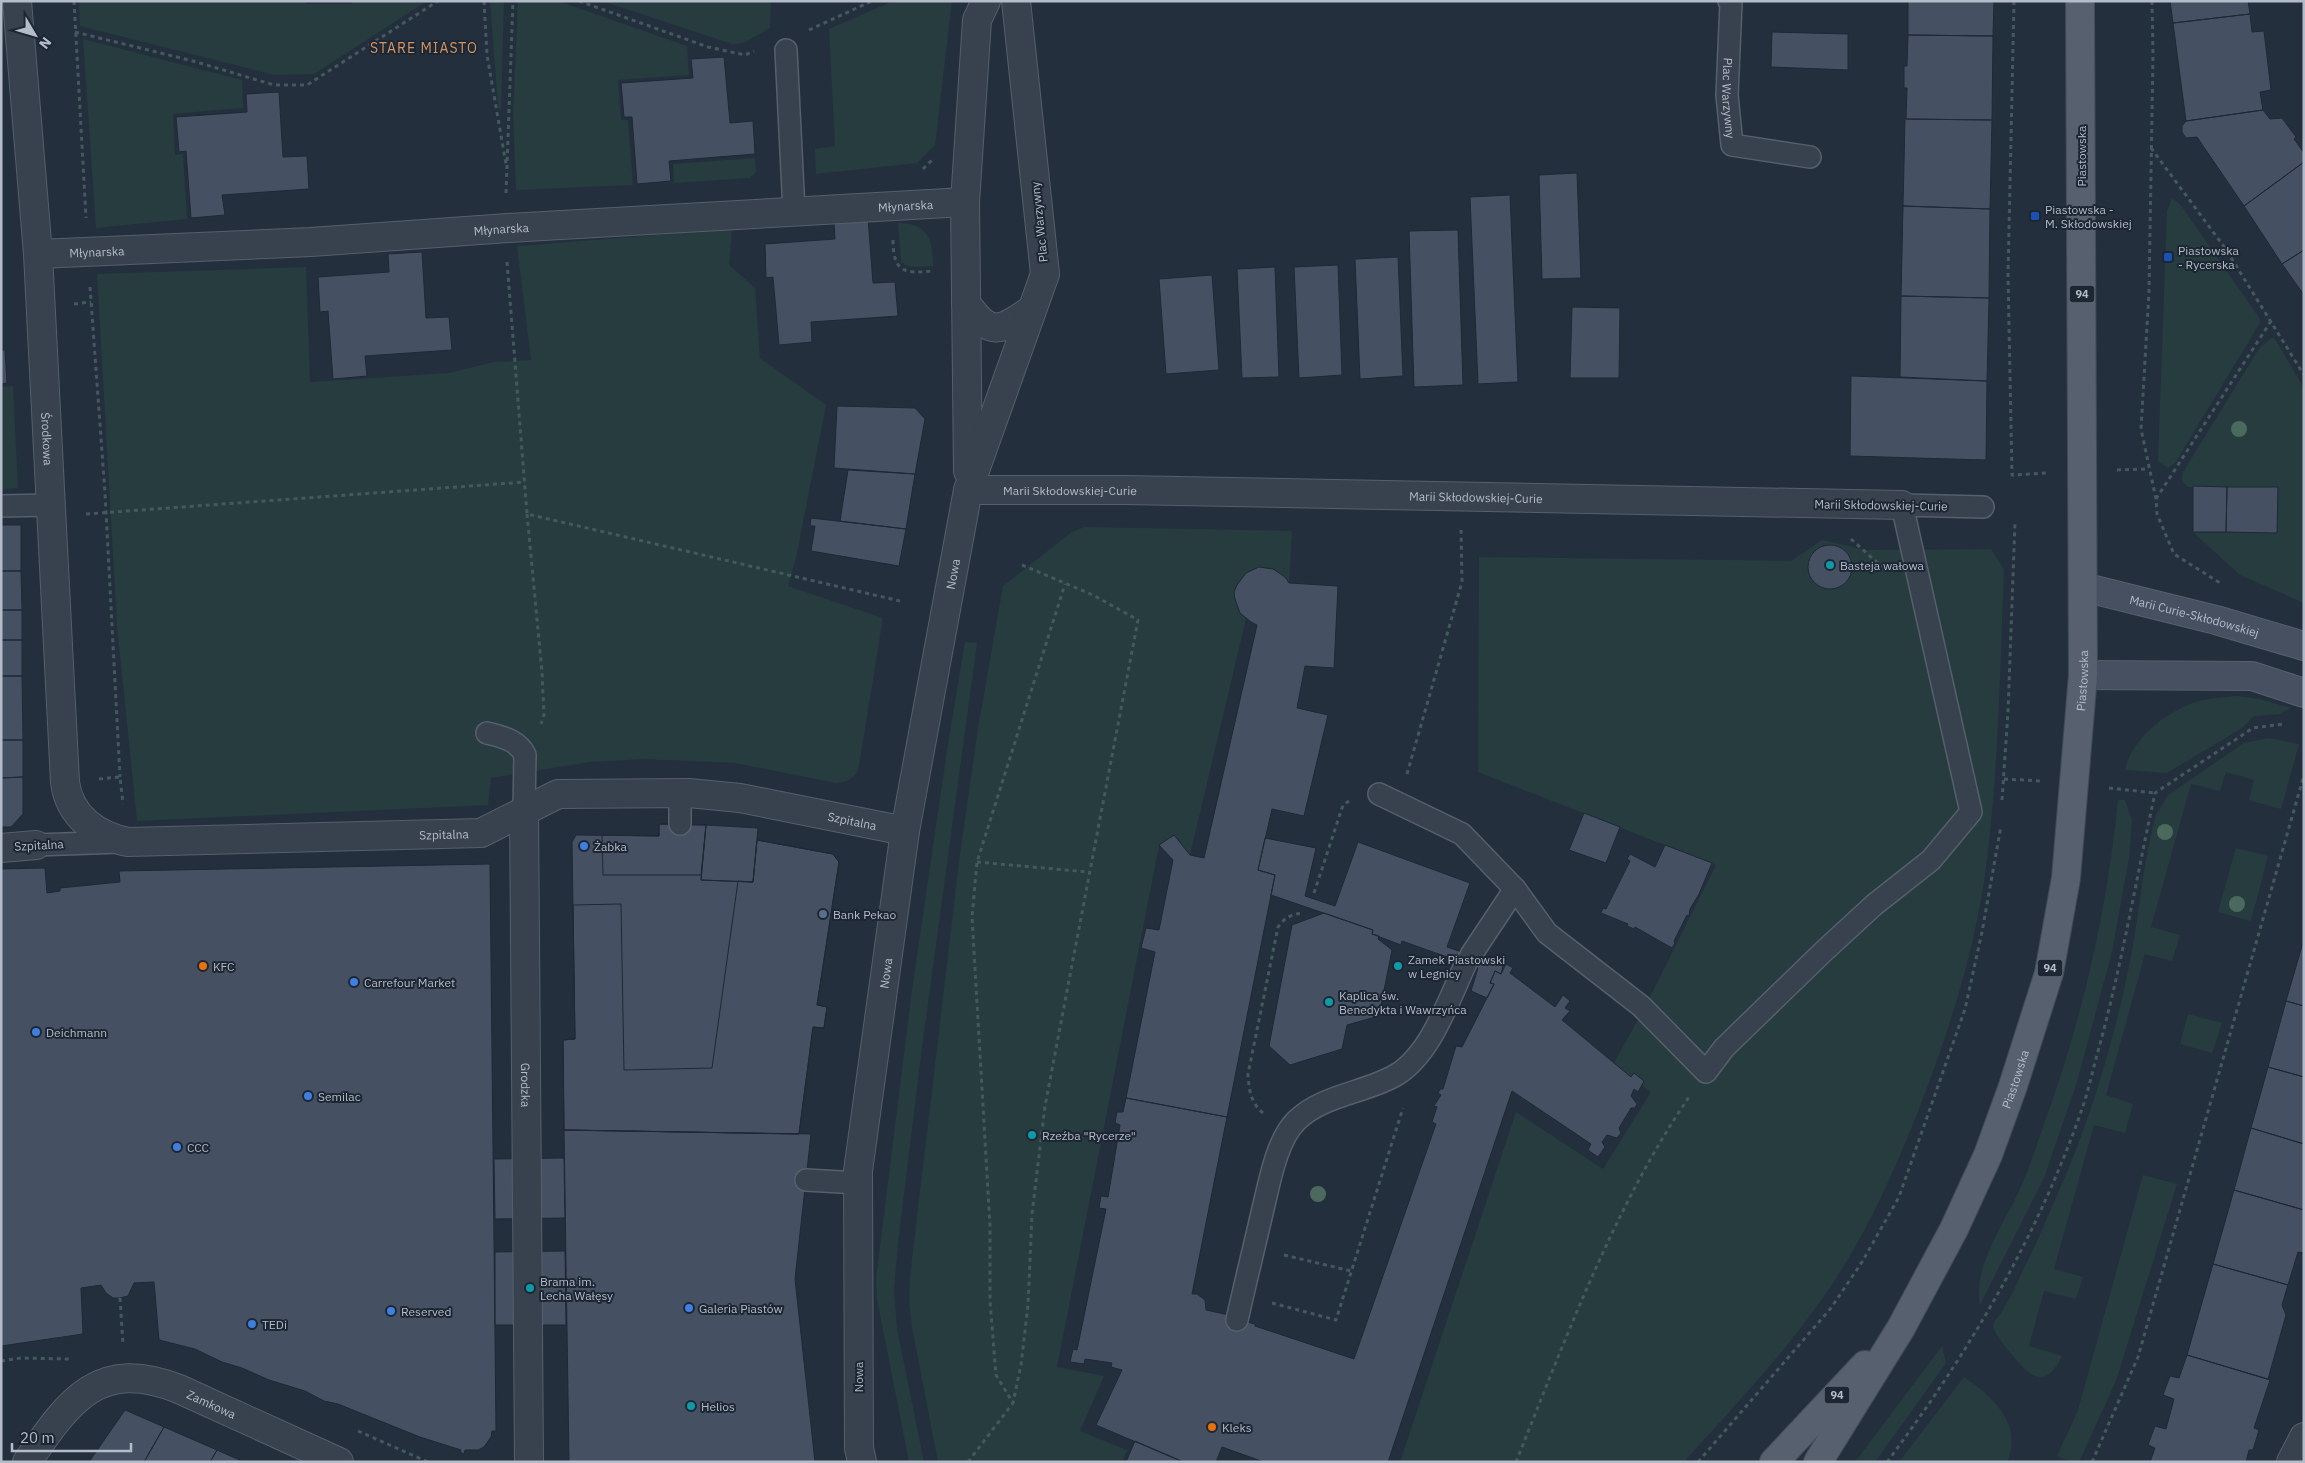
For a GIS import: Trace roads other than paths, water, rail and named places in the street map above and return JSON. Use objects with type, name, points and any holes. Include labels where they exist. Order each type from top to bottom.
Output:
[{"type":"main road","name":"Piastowska","points":[[1818,1462],[1901,1328],[1954,1229],[1988,1155],[2013,1086],[2049,973],[2066,878],[2083,675],[2080,1]]},
{"type":"main road","name":"Piastowska","points":[[1774,1462],[1901,1328]]},
{"type":"street","points":[[968,490],[965,202],[977,20],[986,1]]},
{"type":"street","name":"Plac Warzywny","points":[[968,490],[1045,274],[1016,1]]},
{"type":"street","name":"Środkowa","points":[[12,9],[38,254],[65,787],[75,810],[85,822],[112,839],[128,842]]},
{"type":"street","name":"Młynarska","points":[[38,254],[312,242],[505,228],[965,202]]},
{"type":"street","points":[[966,303],[979,320],[995,328],[1009,326],[1031,310]]},
{"type":"street","name":"Marii Skłodowskiej-Curie","points":[[968,490],[1125,490],[1902,505]]},
{"type":"street","name":"Nowa","points":[[862,1462],[858,1438],[859,1163],[904,831],[968,490]]},
{"type":"street","name":"Marii Curie-Skłodowskiej","points":[[2083,587],[2216,620],[2304,646]]},
{"type":"street","points":[[2083,675],[2252,676],[2304,693]]},
{"type":"street","name":"Szpitalna","points":[[128,842],[481,833],[558,794],[680,793],[740,798],[904,831]]},
{"type":"street","name":"Grodzka","points":[[524,810],[530,1462]]},
{"type":"street","name":"Szpitalna","points":[[1,848],[36,845]]},
{"type":"street","name":"Zamkowa","points":[[27,1462],[53,1425],[82,1394],[97,1385],[113,1379],[135,1377],[154,1380],[194,1396],[339,1462]]},
{"type":"street","points":[[2291,1462],[2304,1437]]},
{"type":"lane","name":"Plac Warzywny","points":[[1729,1],[1731,3],[1727,95],[1732,145],[1810,157]]},
{"type":"lane","points":[[786,50],[794,212]]},
{"type":"lane","points":[[1379,794],[1462,834],[1515,889],[1547,933],[1641,1006],[1706,1072],[1724,1048],[1824,951],[1874,905],[1931,860],[1971,812],[1902,505]]},
{"type":"lane","name":"Marii Skłodowskiej-Curie","points":[[1902,505],[1983,506]]},
{"type":"lane","points":[[1,506],[50,511]]},
{"type":"lane","name":"Grodzka","points":[[487,733],[513,742],[522,749],[525,755],[524,810]]},
{"type":"lane","points":[[680,793],[680,824]]},
{"type":"lane","name":"Szpitalna","points":[[36,845],[128,842]]},
{"type":"lane","points":[[1237,1320],[1272,1173],[1283,1139],[1288,1130],[1296,1120],[1314,1108],[1396,1075],[1416,1059],[1433,1032],[1468,959],[1515,889]]},
{"type":"lane","points":[[806,1180],[858,1183]]},
{"type":"place","name":"Piastowska - M. Skłodowskiej","points":[[2035,216]]},
{"type":"place","name":"Piastowska - Rycerska","points":[[2168,257]]},
{"type":"place","name":"Basteja wałowa","points":[[1830,565]]},
{"type":"place","name":"Żabka","points":[[584,846]]},
{"type":"place","name":"Bank Pekao","points":[[823,914]]},
{"type":"place","name":"KFC","points":[[203,966]]},
{"type":"place","name":"Zamek Piastowski w Legnicy","points":[[1398,966]]},
{"type":"place","name":"Carrefour Market","points":[[354,982]]},
{"type":"place","name":"Kaplica św. Benedykta i Wawrzyńca","points":[[1329,1002]]},
{"type":"place","name":"Deichmann","points":[[36,1032]]},
{"type":"place","name":"Semilac","points":[[308,1096]]},
{"type":"place","name":"Rzeźba \"Rycerze\"","points":[[1032,1135]]},
{"type":"place","name":"CCC","points":[[177,1147]]},
{"type":"place","name":"Brama im. Lecha Wałęsy","points":[[530,1288]]},
{"type":"place","name":"Galeria Piastów","points":[[689,1308]]},
{"type":"place","name":"Reserved","points":[[391,1311]]},
{"type":"place","name":"TEDi","points":[[252,1324]]},
{"type":"place","name":"Helios","points":[[691,1406]]},
{"type":"place","name":"Kleks","points":[[1212,1427]]},
{"type":"district","name":"STARE MIASTO","points":[[424,48]]}]
